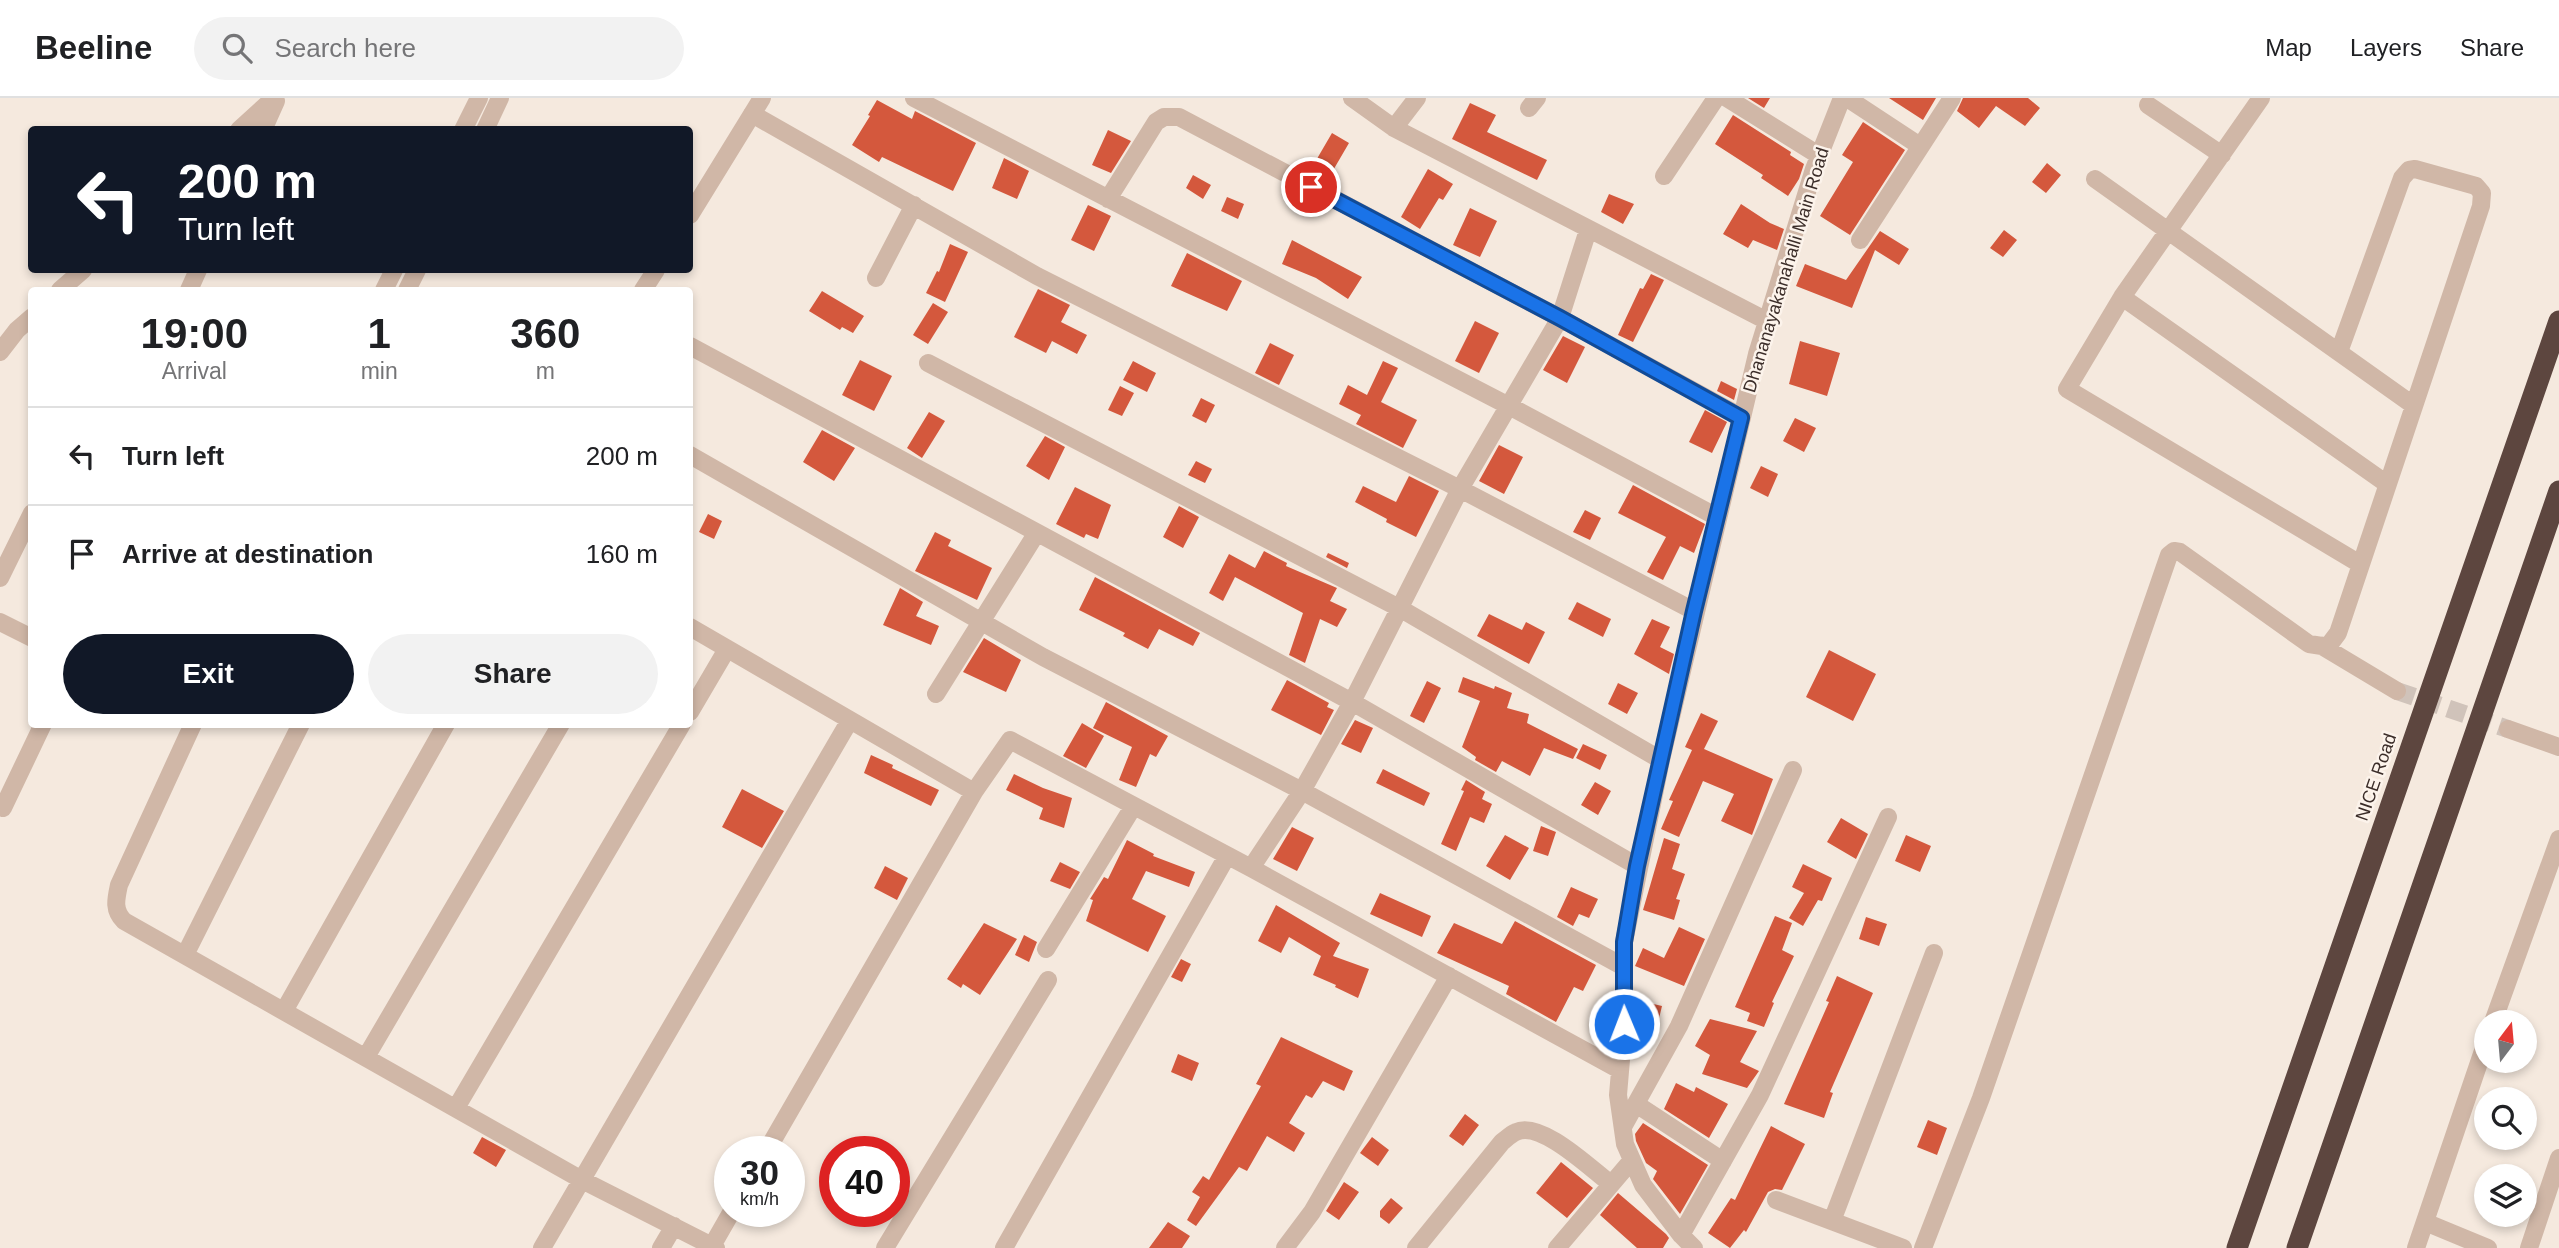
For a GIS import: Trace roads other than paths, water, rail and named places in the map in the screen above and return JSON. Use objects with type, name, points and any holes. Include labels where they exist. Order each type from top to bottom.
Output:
[{"type":"highway","name":"NICE Road","points":[[2237,1248],[2559,321]]},
{"type":"highway","points":[[2297,1248],[2559,491]]},
{"type":"street","points":[[244,126],[276,98]]},
{"type":"street","points":[[265,126],[276,98]]},
{"type":"street","points":[[465,126],[479,98]]},
{"type":"street","points":[[487,126],[500,98]]},
{"type":"street","points":[[693,210],[762,98]]},
{"type":"street","points":[[914,98],[1717,517]]},
{"type":"street","points":[[1352,98],[1394,128],[1767,321]]},
{"type":"street","points":[[1394,128],[1417,98]]},
{"type":"street","points":[[1664,176],[1716,98]]},
{"type":"street","points":[[1727,98],[1820,156]]},
{"type":"street","points":[[1844,98],[1920,146]]},
{"type":"street","name":"Dhananayakanahalli Main Road","points":[[1694,1248],[1643,1185],[1625,1144],[1618,1095],[1624,1024],[1624,942],[1637,866],[1694,611],[1741,418],[1767,321],[1814,169],[1844,98]]},
{"type":"street","points":[[1860,240],[1952,98]]},
{"type":"street","points":[[2261,98],[2122,297],[2067,389],[2360,564]]},
{"type":"street","points":[[2148,105],[2222,155]]},
{"type":"street","points":[[752,114],[1037,276],[1460,489],[1694,611]]},
{"type":"street","points":[[1108,199],[1156,122],[1164,117],[1179,117],[1560,318],[1741,418]]},
{"type":"street","points":[[1923,1248],[1981,1098],[2169,555],[2174,551],[2180,552],[2309,644],[2329,645],[2338,633],[2481,206],[2482,193],[2476,186],[2415,169],[2406,173],[2339,352]]},
{"type":"street","points":[[2095,179],[2413,405]]},
{"type":"street","points":[[876,278],[914,205]]},
{"type":"street","points":[[1251,868],[1302,791],[1401,609],[1460,489],[1560,318],[1588,230]]},
{"type":"street","points":[[63,287],[80,273]]},
{"type":"street","points":[[2122,297],[2386,484]]},
{"type":"street","points":[[0,352],[24,334]]},
{"type":"street","points":[[693,348],[1352,702],[1637,866]]},
{"type":"street","points":[[928,363],[1401,609],[1661,760]]},
{"type":"street","points":[[693,457],[1043,657],[1302,791],[1624,967]]},
{"type":"street","points":[[0,578],[28,521]]},
{"type":"street","points":[[936,694],[1036,534]]},
{"type":"street","points":[[0,622],[28,636]]},
{"type":"street","points":[[693,629],[974,793]]},
{"type":"street","points":[[2322,646],[2397,691]]},
{"type":"street","points":[[693,707],[727,649]]},
{"type":"street","points":[[542,1248],[850,720]]},
{"type":"street","points":[[3,808],[41,728]]},
{"type":"street","points":[[191,728],[119,885],[116,902],[118,915],[124,922],[582,1180],[714,1247],[724,1227]]},
{"type":"street","points":[[185,955],[299,728]]},
{"type":"street","points":[[284,1011],[444,728]]},
{"type":"street","points":[[366,1057],[559,728]]},
{"type":"street","points":[[456,1108],[680,728]]},
{"type":"street","points":[[2508,729],[2559,747]]},
{"type":"street","points":[[775,1136],[974,793],[1010,740],[1620,1070]]},
{"type":"street","points":[[1623,1127],[1679,1026],[1793,770]]},
{"type":"street","points":[[1046,949],[1133,807]]},
{"type":"street","points":[[1681,1235],[1760,1095],[1888,817]]},
{"type":"street","points":[[2497,1010],[2559,839]]},
{"type":"street","points":[[1004,1248],[1227,856]]},
{"type":"street","points":[[1832,1221],[1934,953]]},
{"type":"street","points":[[1285,1248],[1312,1212],[1449,976]]},
{"type":"street","points":[[894,1245],[1048,980]]},
{"type":"street","points":[[2416,1248],[2475,1073]]},
{"type":"street","points":[[1636,1104],[1723,1161]]},
{"type":"street","points":[[1416,1248],[1502,1142],[1517,1131],[1530,1129],[1544,1134],[1611,1184]]},
{"type":"street","points":[[2529,1248],[2559,1158]]},
{"type":"street","points":[[1557,1248],[1632,1160]]},
{"type":"street","points":[[1776,1200],[1903,1248]]},
{"type":"street","points":[[2425,1222],[2488,1248]]},
{"type":"street","points":[[661,1248],[674,1226]]},
{"type":"tunnel","points":[[2397,691],[2508,729]]}]
